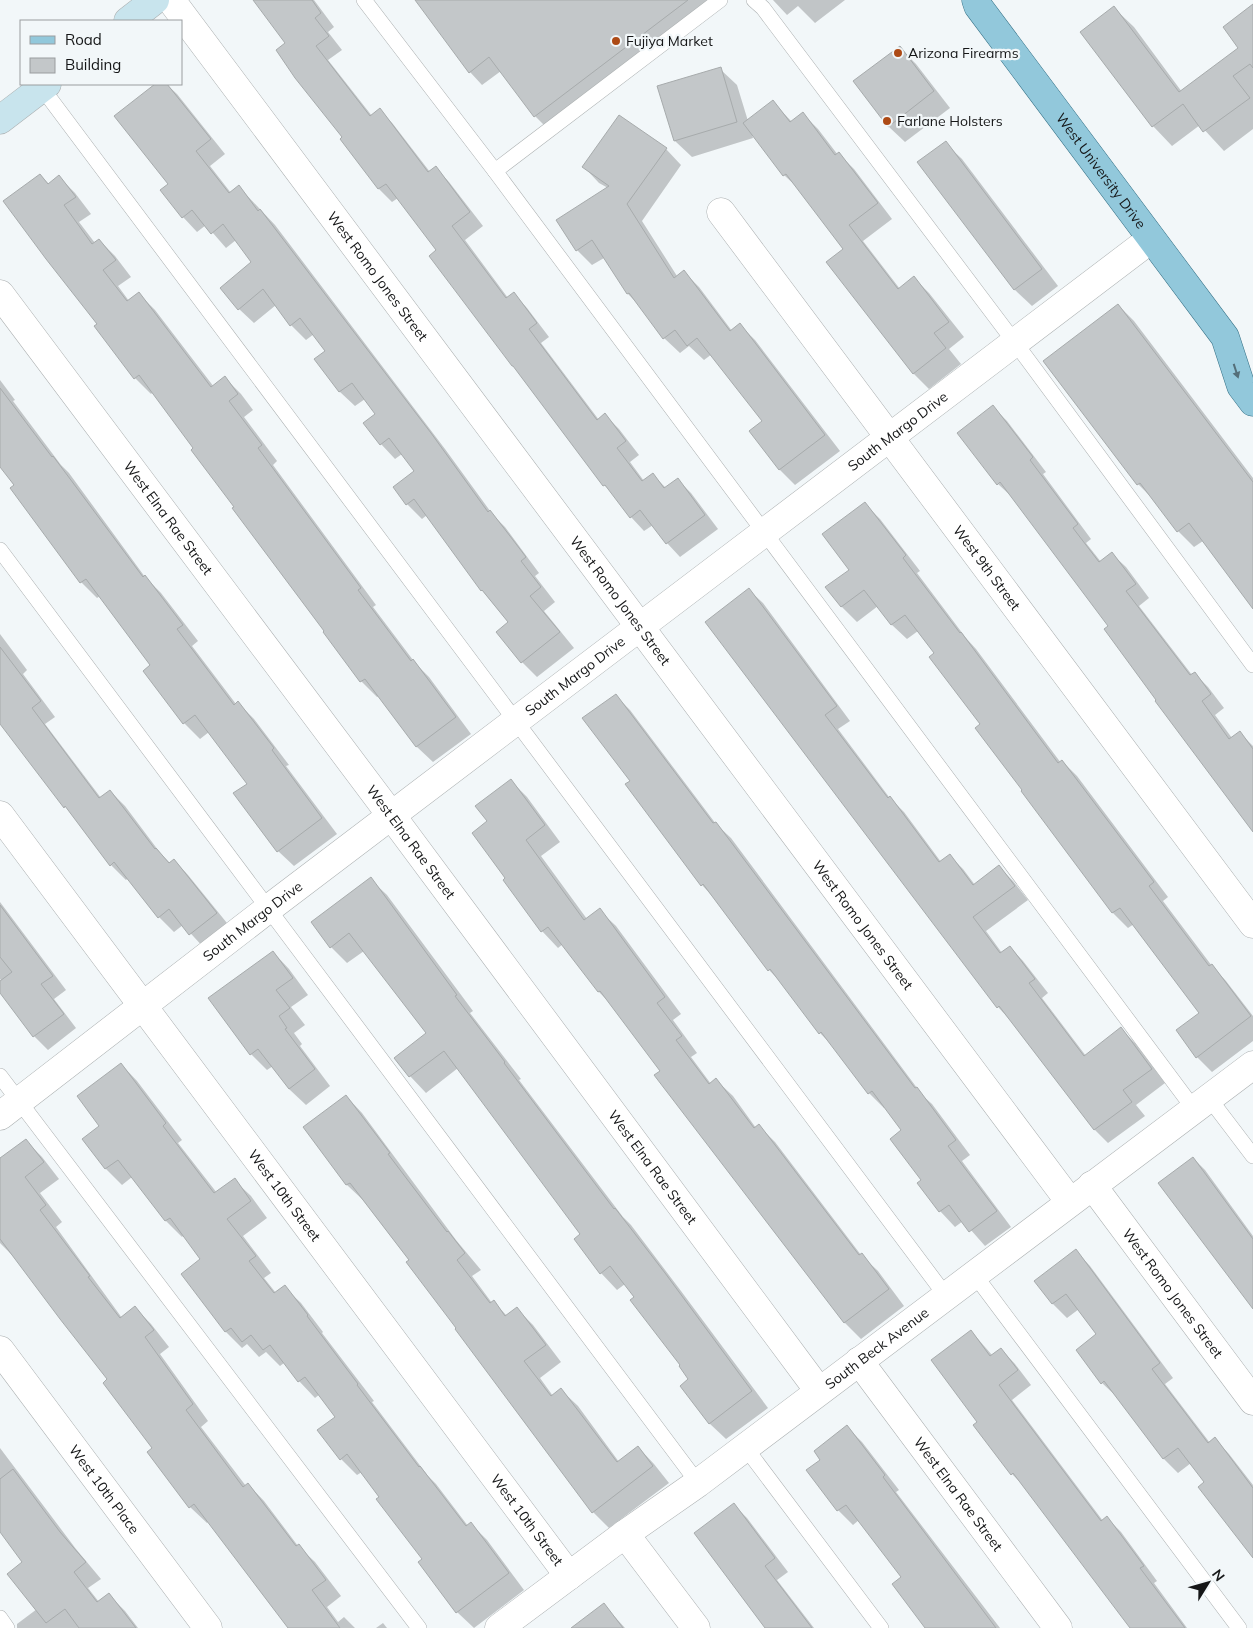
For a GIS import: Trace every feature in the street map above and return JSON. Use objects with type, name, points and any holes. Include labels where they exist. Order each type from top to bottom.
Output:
[{"type":"main road","points":[[129,20],[156,0]]},
{"type":"main road","name":"West University Drive","points":[[973,2],[1225,337],[1241,386],[1253,402]]},
{"type":"main road","points":[[0,120],[44,86]]},
{"type":"main road","name":"West University Drive","points":[[1225,337],[1253,354]]},
{"type":"street","name":"West Romo Jones Street","points":[[171,0],[1070,1202]]},
{"type":"street","name":"West 9th Street","points":[[721,212],[1253,924]]},
{"type":"street","name":"South Margo Drive","points":[[10,1108],[391,815],[1151,239]]},
{"type":"street","name":"West Elna Rae Street","points":[[0,294],[391,815],[819,1391]]},
{"type":"street","name":"West 10th Street","points":[[0,815],[569,1576]]},
{"type":"street","name":"South Beck Avenue","points":[[510,1625],[569,1576],[698,1483],[1253,1065]]},
{"type":"street","name":"West Romo Jones Street","points":[[1092,1185],[1253,1402]]},
{"type":"street","name":"West 10th Place","points":[[0,1350],[208,1628]]},
{"type":"street","name":"West Elna Rae Street","points":[[859,1361],[1058,1628]]},
{"type":"street","points":[[625,1534],[696,1628]]},
{"type":"lane","points":[[364,0],[495,170],[765,532],[1202,1103],[1253,1156]]},
{"type":"lane","points":[[495,170],[720,0]]},
{"type":"lane","points":[[754,0],[763,8],[1014,342],[1253,665]]},
{"type":"lane","points":[[44,86],[516,722],[946,1296]]},
{"type":"lane","points":[[0,550],[698,1483]]},
{"type":"lane","points":[[0,1076],[10,1108],[419,1628]]},
{"type":"lane","points":[[974,1274],[1239,1628]]},
{"type":"lane","points":[[745,1447],[881,1628]]},
{"type":"lane","points":[[0,1618],[7,1628]]},
{"type":"building","points":[[253,0],[312,0],[321,13],[315,18],[329,36],[316,46],[370,116],[380,108],[428,172],[436,166],[470,212],[452,226],[506,298],[514,292],[537,323],[529,329],[597,420],[605,413],[626,441],[617,448],[642,481],[653,473],[664,488],[678,478],[705,515],[666,544],[640,510],[630,518],[605,485],[603,486],[429,256],[436,250],[386,184],[378,189],[340,139],[342,137],[295,78],[276,50],[285,43]]},
{"type":"building","points":[[415,0],[688,0],[534,117],[489,57],[469,73]]},
{"type":"building","points":[[1253,4],[1253,68],[1250,64],[1233,76],[1250,98],[1203,132],[1183,104],[1152,127],[1080,32],[1114,6],[1179,92],[1238,48],[1223,27]]},
{"type":"building","points":[[900,46],[934,91],[888,127],[853,81]]},
{"type":"building","points":[[721,67],[737,122],[674,141],[657,86]]},
{"type":"building","points":[[154,85],[168,85],[211,139],[196,151],[229,193],[239,185],[258,211],[260,209],[431,433],[488,512],[490,510],[526,557],[521,561],[541,587],[530,596],[560,632],[521,663],[496,632],[508,622],[481,591],[414,499],[406,505],[393,487],[414,471],[389,438],[380,445],[363,423],[375,414],[352,383],[339,392],[314,359],[325,351],[300,318],[290,326],[263,289],[238,310],[220,288],[251,262],[223,224],[211,234],[192,210],[182,218],[160,190],[168,184],[114,116]]},
{"type":"building","points":[[773,100],[790,122],[803,112],[835,155],[839,152],[878,203],[849,225],[898,289],[914,276],[949,322],[934,333],[946,348],[913,374],[826,262],[843,249],[786,174],[783,176],[743,123]]},
{"type":"building","points":[[619,115],[667,148],[627,204],[674,278],[684,270],[730,331],[740,323],[825,435],[779,470],[749,431],[762,421],[697,338],[687,346],[675,330],[663,339],[629,293],[627,294],[592,240],[576,251],[556,220],[609,186],[582,167]]},
{"type":"building","points":[[946,141],[1042,269],[1014,290],[917,162]]},
{"type":"building","points":[[40,174],[48,184],[59,175],[76,197],[64,205],[92,244],[99,239],[116,260],[103,270],[127,301],[139,292],[211,387],[225,376],[238,394],[229,401],[262,445],[258,448],[361,588],[358,590],[456,717],[416,747],[365,679],[360,682],[232,508],[234,507],[191,450],[193,448],[139,375],[134,379],[94,326],[97,324],[3,201]]},
{"type":"building","points":[[1118,304],[1253,482],[1253,609],[1189,523],[1177,532],[1140,483],[1137,485],[1043,361]]},
{"type":"building","points":[[0,388],[143,577],[145,575],[183,625],[177,629],[234,705],[238,701],[274,748],[272,750],[322,818],[277,852],[233,793],[247,784],[195,715],[183,724],[143,671],[150,665],[86,579],[80,583],[10,488],[14,485],[0,467]]},
{"type":"building","points":[[993,405],[1033,457],[1030,460],[1078,524],[1073,528],[1099,562],[1112,552],[1136,584],[1126,591],[1190,675],[1195,672],[1211,694],[1202,701],[1229,739],[1240,731],[1253,749],[1253,832],[1104,629],[1108,626],[1000,482],[997,485],[957,433]]},
{"type":"building","points":[[865,502],[906,555],[903,558],[961,632],[1058,763],[1062,760],[1154,882],[1149,886],[1209,966],[1212,964],[1251,1016],[1196,1058],[1176,1030],[1199,1013],[1120,908],[1112,913],[1021,791],[975,728],[980,724],[929,657],[934,653],[905,615],[891,625],[864,590],[841,607],[825,587],[849,570],[822,534]]},
{"type":"building","points":[[749,588],[837,706],[825,715],[888,798],[890,796],[939,862],[950,854],[973,885],[999,865],[1015,886],[973,917],[1000,953],[1010,946],[1035,979],[1029,983],[1084,1056],[1121,1027],[1152,1069],[1123,1090],[1132,1102],[1094,1130],[999,1006],[997,1008],[705,622]]},
{"type":"building","points":[[0,647],[41,701],[32,708],[99,798],[110,790],[155,849],[169,863],[174,859],[217,913],[189,935],[169,909],[158,918],[114,862],[110,866],[0,724]]},
{"type":"building","points":[[616,694],[713,823],[716,822],[956,1140],[948,1146],[997,1211],[969,1232],[949,1205],[939,1212],[917,1183],[921,1180],[890,1139],[901,1130],[872,1091],[868,1094],[821,1032],[819,1034],[770,969],[768,971],[703,884],[701,886],[625,784],[630,781],[582,718]]},
{"type":"building","points":[[511,779],[545,825],[526,840],[584,920],[600,908],[665,997],[657,1003],[682,1036],[676,1040],[709,1084],[716,1078],[754,1128],[759,1124],[859,1255],[862,1253],[889,1289],[844,1323],[654,1075],[660,1071],[600,991],[598,992],[548,927],[541,932],[472,833],[487,821],[475,806]]},
{"type":"building","points":[[371,877],[504,1063],[614,1209],[665,1273],[752,1391],[709,1424],[680,1386],[688,1379],[680,1365],[630,1300],[634,1297],[610,1266],[600,1274],[574,1239],[580,1234],[444,1051],[409,1077],[394,1058],[426,1033],[349,933],[330,948],[311,922]]},
{"type":"building","points":[[0,905],[53,976],[41,984],[64,1014],[33,1037],[0,993],[0,981],[12,972],[0,957]]},
{"type":"building","points":[[273,951],[293,978],[276,990],[290,1008],[279,1016],[287,1028],[285,1029],[315,1069],[289,1089],[258,1049],[250,1055],[208,998]]},
{"type":"building","points":[[121,1063],[166,1123],[163,1126],[214,1193],[235,1178],[251,1201],[227,1219],[256,1256],[249,1261],[274,1293],[285,1285],[419,1467],[466,1526],[471,1522],[509,1573],[456,1613],[418,1562],[422,1559],[376,1499],[379,1497],[347,1454],[340,1460],[317,1430],[335,1417],[305,1377],[298,1382],[270,1345],[263,1350],[251,1335],[242,1342],[231,1328],[225,1332],[181,1274],[200,1259],[170,1218],[165,1221],[118,1160],[105,1169],[82,1139],[99,1126],[77,1096]]},
{"type":"building","points":[[346,1095],[390,1153],[388,1154],[465,1253],[457,1260],[490,1303],[494,1300],[505,1316],[517,1307],[546,1345],[524,1361],[551,1396],[561,1388],[617,1462],[638,1446],[653,1466],[592,1513],[406,1262],[409,1260],[350,1183],[346,1185],[303,1127]]},
{"type":"building","points":[[26,1139],[44,1162],[25,1177],[46,1205],[40,1210],[120,1318],[135,1306],[154,1330],[145,1337],[193,1404],[186,1410],[243,1487],[248,1483],[296,1546],[299,1544],[326,1580],[312,1590],[340,1628],[288,1628],[194,1504],[189,1508],[147,1452],[152,1448],[103,1383],[107,1379],[0,1239],[0,1158]]},
{"type":"building","points":[[1193,1157],[1253,1239],[1253,1309],[1158,1183]]},
{"type":"building","points":[[1076,1249],[1160,1363],[1152,1369],[1208,1443],[1215,1437],[1253,1488],[1253,1558],[1198,1487],[1204,1482],[1178,1448],[1163,1459],[1104,1381],[1101,1384],[1076,1350],[1096,1334],[1066,1294],[1052,1304],[1034,1281]]},
{"type":"building","points":[[971,1330],[990,1356],[1001,1348],[1018,1370],[999,1385],[1101,1521],[1107,1516],[1144,1566],[1140,1568],[1185,1628],[1130,1628],[1013,1473],[1011,1475],[973,1425],[977,1422],[931,1360]]},
{"type":"building","points":[[847,1425],[885,1475],[883,1477],[996,1628],[925,1628],[892,1584],[901,1577],[846,1505],[837,1511],[806,1470],[820,1460],[814,1451]]},
{"type":"building","points":[[13,1469],[60,1532],[86,1562],[74,1572],[97,1602],[109,1593],[136,1628],[79,1628],[65,1609],[46,1623],[7,1574],[22,1562],[0,1532],[0,1479]]},
{"type":"building","points":[[734,1503],[775,1558],[765,1566],[812,1628],[765,1628],[694,1533]]},
{"type":"building","points":[[604,1603],[623,1628],[571,1628]]},
{"type":"place","name":"Fujiya Market","points":[[616,41]]},
{"type":"place","name":"Arizona Firearms","points":[[898,53]]},
{"type":"place","name":"Farlane Holsters","points":[[887,121]]}]
